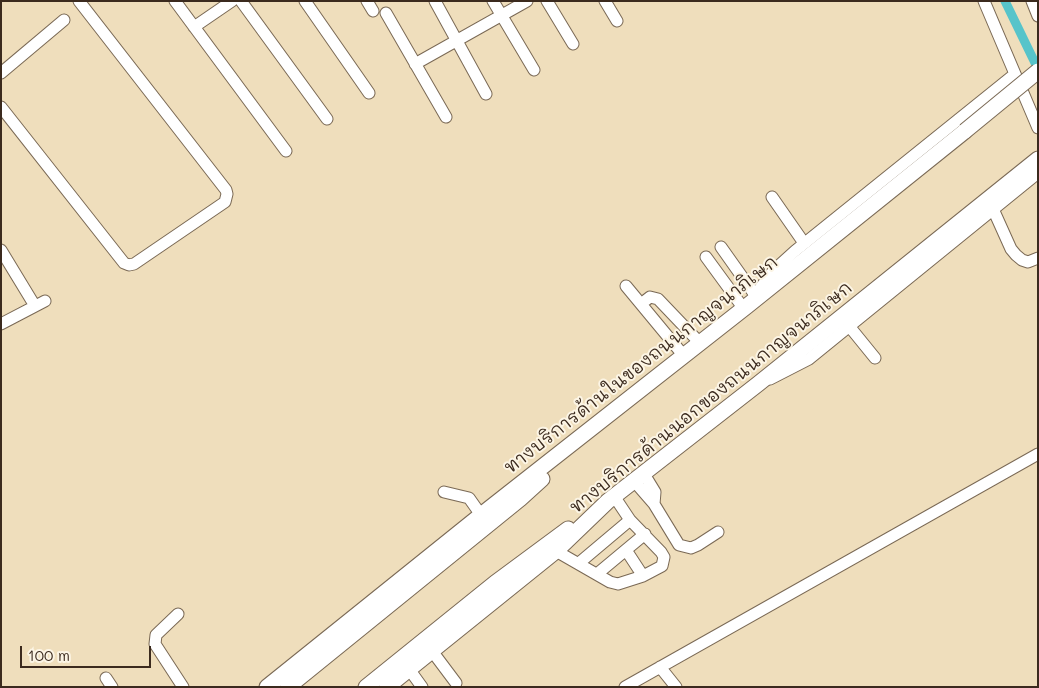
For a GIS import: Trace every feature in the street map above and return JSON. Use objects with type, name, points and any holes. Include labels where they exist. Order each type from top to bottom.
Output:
[{"type":"main road","name":"ทางบริการด้านในของถนนกาญจนาภิเษก","points":[[267,687],[481,515],[684,356],[1038,71]]},
{"type":"main road","name":"ทางบริการด้านนอกของถนนกาญจนาภิเษก","points":[[393,685],[408,669],[556,551],[611,498],[758,384],[1038,158]]},
{"type":"main road","points":[[288,687],[520,499],[547,474],[579,438]]},
{"type":"main road","points":[[366,687],[494,583],[611,498]]},
{"type":"street","points":[[1,107],[124,263],[134,264],[225,202],[226,190],[79,1]]},
{"type":"street","points":[[175,1],[286,151]]},
{"type":"street","points":[[194,27],[232,1]]},
{"type":"street","points":[[241,1],[327,119]]},
{"type":"street","points":[[305,1],[369,93]]},
{"type":"street","points":[[435,1],[486,94]]},
{"type":"street","points":[[493,1],[534,70]]},
{"type":"street","points":[[415,64],[527,1]]},
{"type":"street","points":[[547,1],[573,44]]},
{"type":"street","points":[[605,1],[617,21]]},
{"type":"street","points":[[984,1],[1038,128]]},
{"type":"street","points":[[1032,1],[1038,16]]},
{"type":"street","points":[[386,13],[446,117]]},
{"type":"street","points":[[1,73],[64,20]]},
{"type":"street","points":[[749,303],[774,270],[804,243],[1015,74]]},
{"type":"street","points":[[758,384],[809,359],[1038,173]]},
{"type":"street","points":[[772,197],[804,243]]},
{"type":"street","points":[[993,210],[1016,255],[1028,262],[1038,258]]},
{"type":"street","points":[[721,247],[749,303]]},
{"type":"street","points":[[1,250],[40,304],[1,324]]},
{"type":"street","points":[[706,257],[749,303]]},
{"type":"street","points":[[626,286],[684,356]]},
{"type":"street","points":[[641,304],[650,297],[658,299],[700,343]]},
{"type":"street","points":[[849,326],[875,358]]},
{"type":"street","points":[[625,687],[1038,454]]},
{"type":"street","points":[[639,478],[654,492],[654,504],[675,540],[685,547],[692,548],[718,532]]},
{"type":"street","points":[[444,492],[469,498],[481,515]]},
{"type":"street","points":[[556,551],[610,582],[618,584],[659,569],[664,562],[661,552],[611,498]]},
{"type":"street","points":[[579,563],[630,520]]},
{"type":"street","points":[[598,574],[645,534]]},
{"type":"street","points":[[626,550],[643,576]]},
{"type":"street","points":[[178,614],[156,635],[155,644],[183,687]]},
{"type":"street","points":[[432,650],[456,683]]},
{"type":"street","points":[[660,666],[676,687]]},
{"type":"street","points":[[408,669],[422,687]]},
{"type":"waterway","points":[[1005,1],[1038,69]]}]
